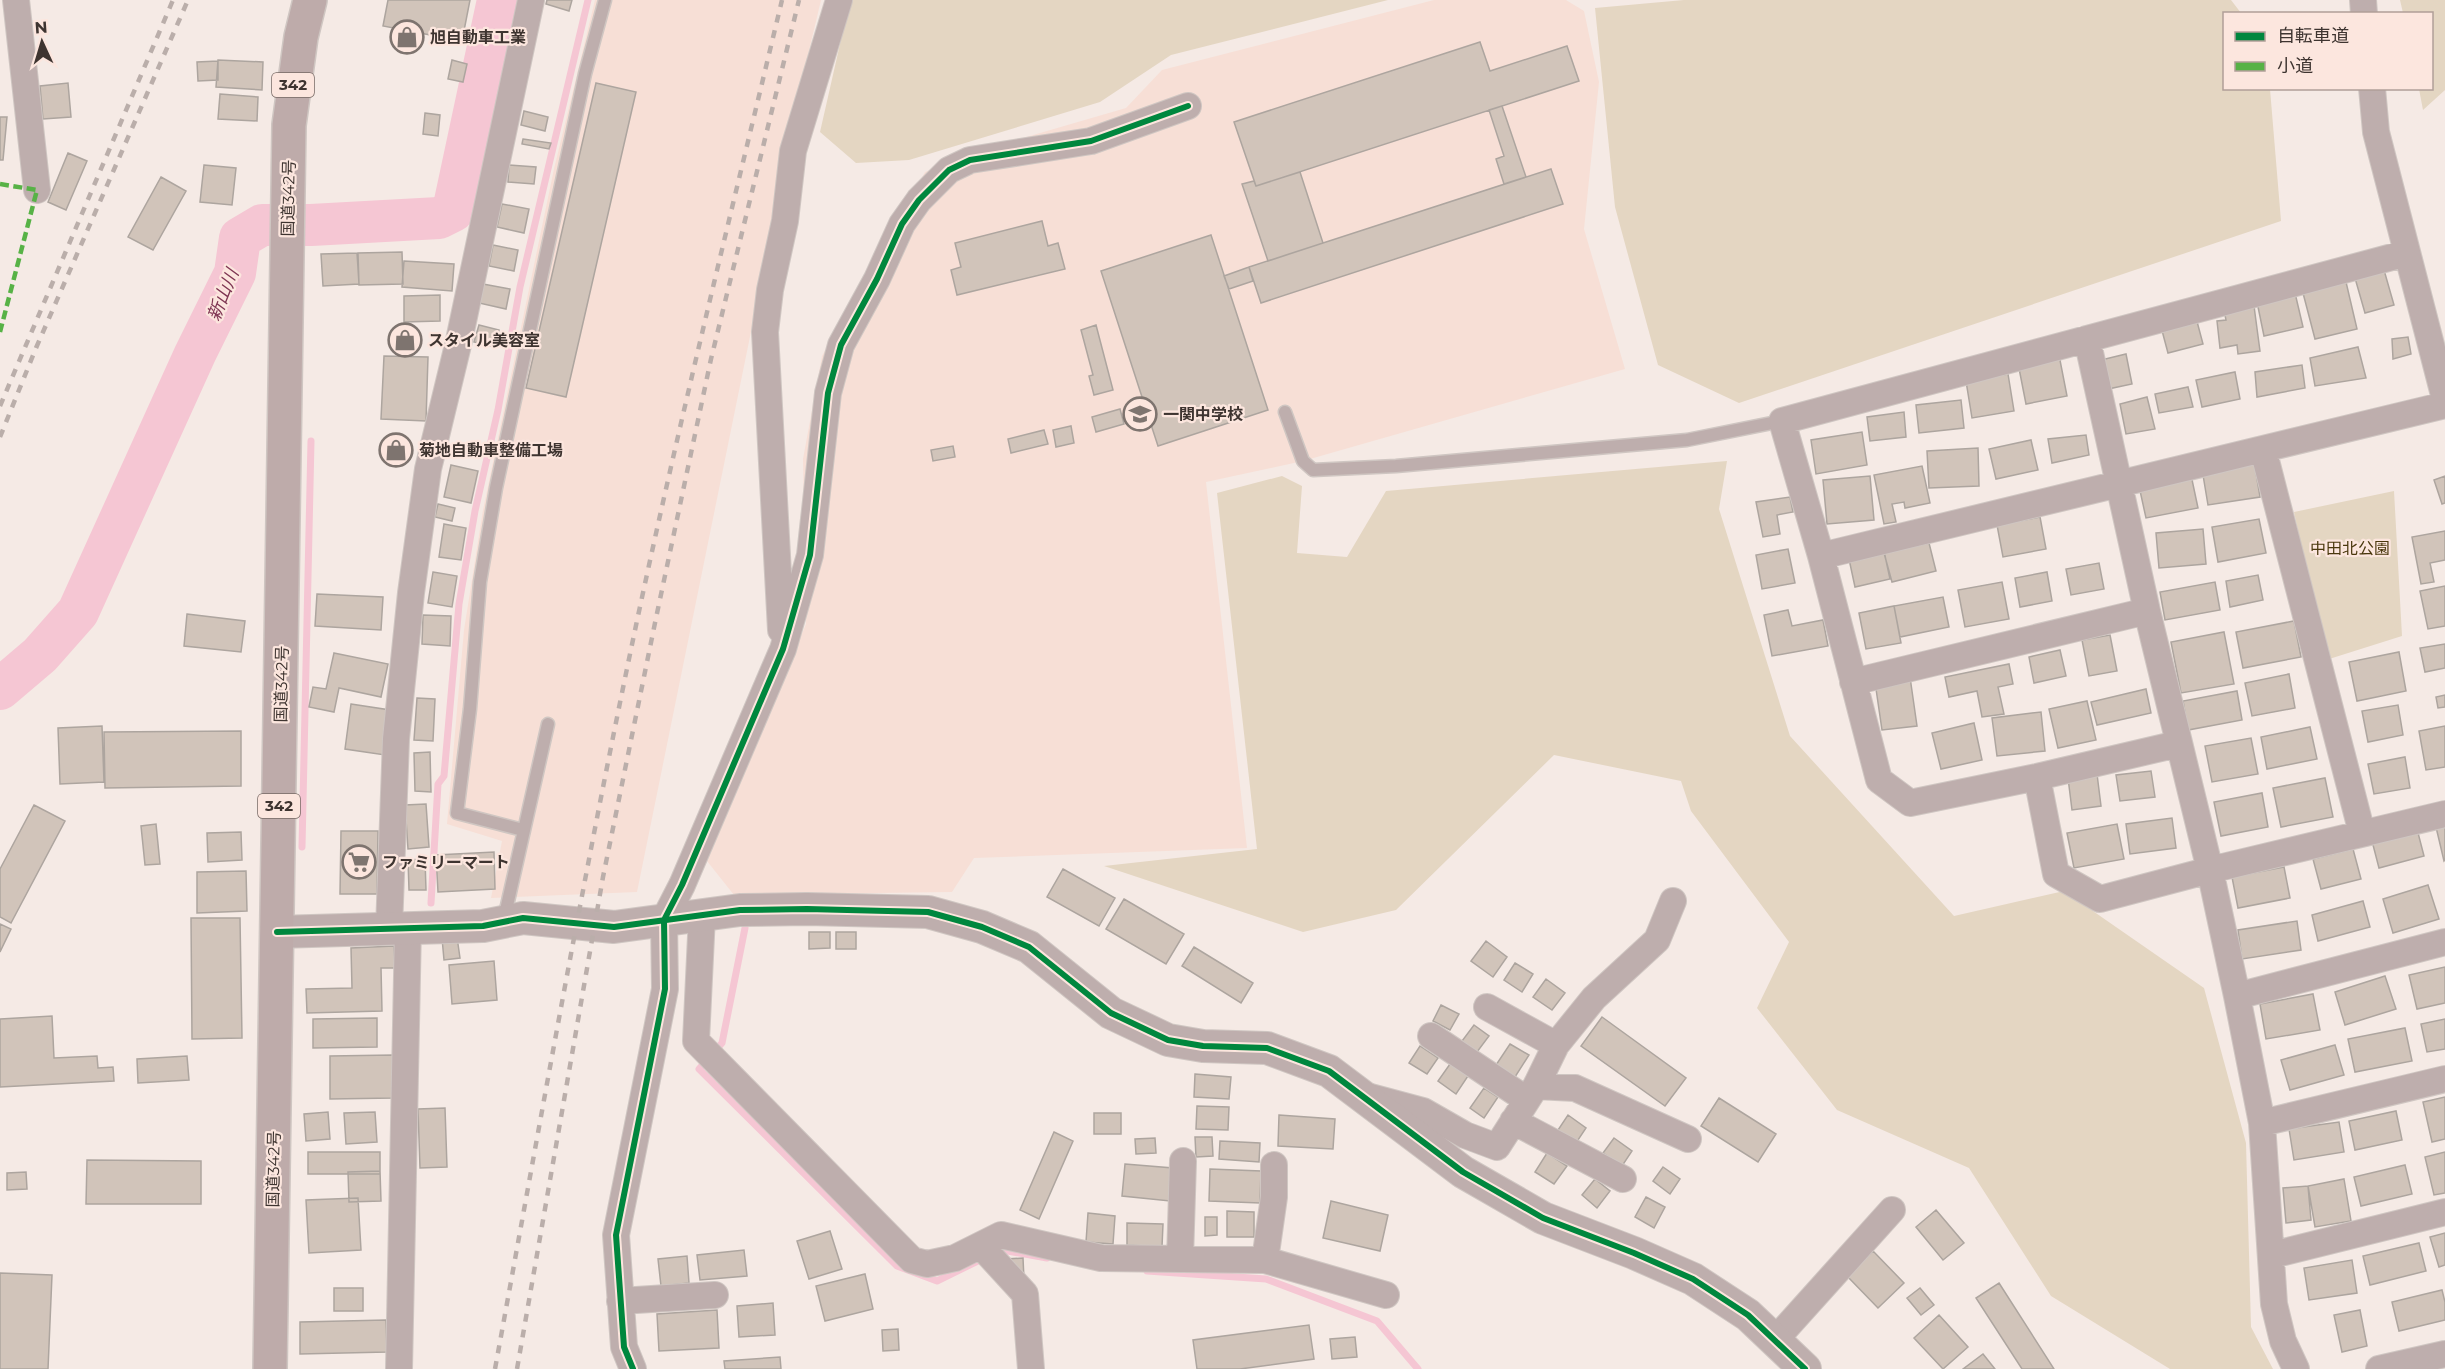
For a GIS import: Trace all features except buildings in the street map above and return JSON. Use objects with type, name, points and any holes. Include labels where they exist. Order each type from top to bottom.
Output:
[{"type":"highway","name":"国道342号","points":[[270,1369],[289,125],[294,82],[310,0]]},
{"type":"street","points":[[16,0],[37,190]]},
{"type":"street","points":[[399,1369],[396,739],[411,593],[428,469],[468,300],[531,0]]},
{"type":"street","points":[[783,649],[765,332],[770,290],[785,221],[793,152],[839,0]]},
{"type":"street","points":[[2372,90],[2376,132],[2445,399]]},
{"type":"street","points":[[633,1369],[624,1347],[616,1235],[665,989],[664,920],[682,885],[783,649],[810,555],[828,393],[841,345],[877,279],[902,224],[919,200],[949,170],[970,160],[1091,141],[1188,106]]},
{"type":"street","points":[[2178,744],[2037,777],[1910,802],[1879,780],[1821,556],[1782,421],[2407,253]]},
{"type":"street","points":[[2087,339],[2147,611],[2210,870],[2237,996],[2262,1123],[2274,1304],[2283,1341],[2296,1369]]},
{"type":"street","points":[[1821,556],[2445,405]]},
{"type":"street","points":[[2263,449],[2362,833]]},
{"type":"street","points":[[1853,682],[2147,611]]},
{"type":"street","points":[[2037,777],[2056,874],[2100,899],[2210,870],[2445,814]]},
{"type":"street","points":[[1362,1095],[1423,1111],[1465,1135],[1497,1146],[1531,1093],[1556,1045],[1594,998],[1657,940],[1673,901]]},
{"type":"street","points":[[277,932],[483,926],[524,918],[614,927],[740,910],[807,909],[928,912],[982,927],[1029,947],[1111,1013],[1168,1040],[1203,1046],[1268,1048],[1329,1071],[1462,1172],[1543,1218],[1634,1253],[1693,1279],[1748,1314],[1805,1369]]},
{"type":"street","points":[[702,915],[696,1041],[912,1260],[927,1264],[955,1258],[1000,1235],[1101,1258],[1265,1260],[1386,1295]]},
{"type":"street","points":[[2237,996],[2445,942]]},
{"type":"street","points":[[1487,1007],[1556,1045]]},
{"type":"street","points":[[1431,1036],[1531,1093],[1575,1088],[1688,1139]]},
{"type":"street","points":[[2262,1123],[2445,1079]]},
{"type":"street","points":[[1513,1121],[1623,1179]]},
{"type":"street","points":[[1179,1259],[1183,1161]]},
{"type":"street","points":[[1265,1260],[1274,1197],[1274,1165]]},
{"type":"street","points":[[1775,1340],[1892,1210]]},
{"type":"street","points":[[2272,1255],[2445,1212]]},
{"type":"street","points":[[981,1246],[1025,1294],[1031,1369]]},
{"type":"street","points":[[620,1301],[715,1295]]},
{"type":"street","points":[[2379,1369],[2445,1354]]},
{"type":"lane","points":[[523,830],[457,813],[470,709],[480,582],[496,488],[582,86],[604,0]]},
{"type":"lane","points":[[1285,412],[1304,461],[1313,470],[1396,466],[1687,440],[1782,421]]},
{"type":"lane","points":[[503,922],[548,724]]},
{"type":"shaded area","points":[[595,0],[821,0],[803,76],[637,892],[491,898],[502,841],[447,824],[464,630],[483,510],[554,169]]},
{"type":"shaded area","name":"一関中学校","points":[[1434,0],[1566,0],[1584,11],[1599,82],[1584,229],[1625,369],[1303,461],[1206,482],[1247,848],[974,858],[952,892],[734,895],[707,861],[806,624],[803,459],[822,356],[925,172],[971,153],[1126,108],[1162,70]]},
{"type":"green space","points":[[850,0],[1388,0],[1171,55],[1100,102],[909,160],[856,163],[820,132]]},
{"type":"green space","points":[[1684,0],[2231,0],[2240,12],[2223,12],[2223,90],[2270,90],[2281,221],[1739,403],[1658,365],[1615,207],[1595,8]]},
{"type":"green space","points":[[2400,0],[2445,0],[2445,90],[2423,110],[2419,90],[2433,90],[2433,12],[2403,12]]},
{"type":"green space","points":[[1727,461],[1719,509],[1790,736],[1954,916],[2064,891],[2204,988],[2246,1143],[2251,1327],[2273,1369],[2170,1369],[2051,1296],[1969,1168],[1837,1110],[1757,1008],[1789,942],[1691,811],[1681,781],[1554,755],[1396,910],[1303,932],[1104,866],[1257,849],[1217,493],[1282,476],[1302,486],[1297,553],[1347,557],[1386,491]]},
{"type":"green space","name":"中田北公園","points":[[2394,491],[2402,636],[2326,660],[2294,512]]},
{"type":"waterway","name":"新山川","points":[[0,689],[40,655],[78,612],[195,354],[235,273],[240,238],[262,225],[311,225],[439,218],[453,211],[498,0]]},
{"type":"waterway","points":[[431,903],[438,784],[444,776],[459,604],[475,511],[498,410],[520,287],[588,0]]},
{"type":"waterway","points":[[302,847],[311,441]]},
{"type":"waterway","points":[[745,928],[722,1043],[699,1069],[897,1266],[937,1281],[984,1258]]},
{"type":"waterway","points":[[994,1254],[1002,1250],[1047,1258]]},
{"type":"waterway","points":[[1147,1271],[1266,1279],[1377,1321],[1418,1369]]},
{"type":"railway","points":[[0,406],[173,0]]},
{"type":"railway","points":[[0,437],[36,348],[188,0]]},
{"type":"railway","points":[[495,1369],[546,1086],[638,616],[690,385],[782,0]]},
{"type":"railway","points":[[517,1369],[603,877],[656,618],[711,359],[799,0]]},
{"type":"marked path","points":[[0,184],[37,190],[0,332]]},
{"type":"cycle path","points":[[633,1369],[624,1347],[616,1235],[665,989],[664,920],[682,885],[783,649],[810,555],[828,393],[841,345],[877,279],[902,224],[919,200],[949,170],[970,160],[1091,141],[1188,106]]},
{"type":"cycle path","points":[[277,932],[483,926],[523,918],[614,927],[740,910],[807,909],[928,912],[982,927],[1029,947],[1111,1013],[1168,1040],[1203,1046],[1267,1048],[1329,1071],[1463,1172],[1543,1218],[1634,1253],[1693,1279],[1748,1315],[1805,1369]]},
{"type":"place","name":"旭自動車工業","points":[[407,37]]},
{"type":"place","name":"スタイル美容室","points":[[405,340]]},
{"type":"place","name":"一関中学校","points":[[1140,414]]},
{"type":"place","name":"菊地自動車整備工場","points":[[396,450]]},
{"type":"place","name":"ファミリーマート","points":[[359,862]]}]
